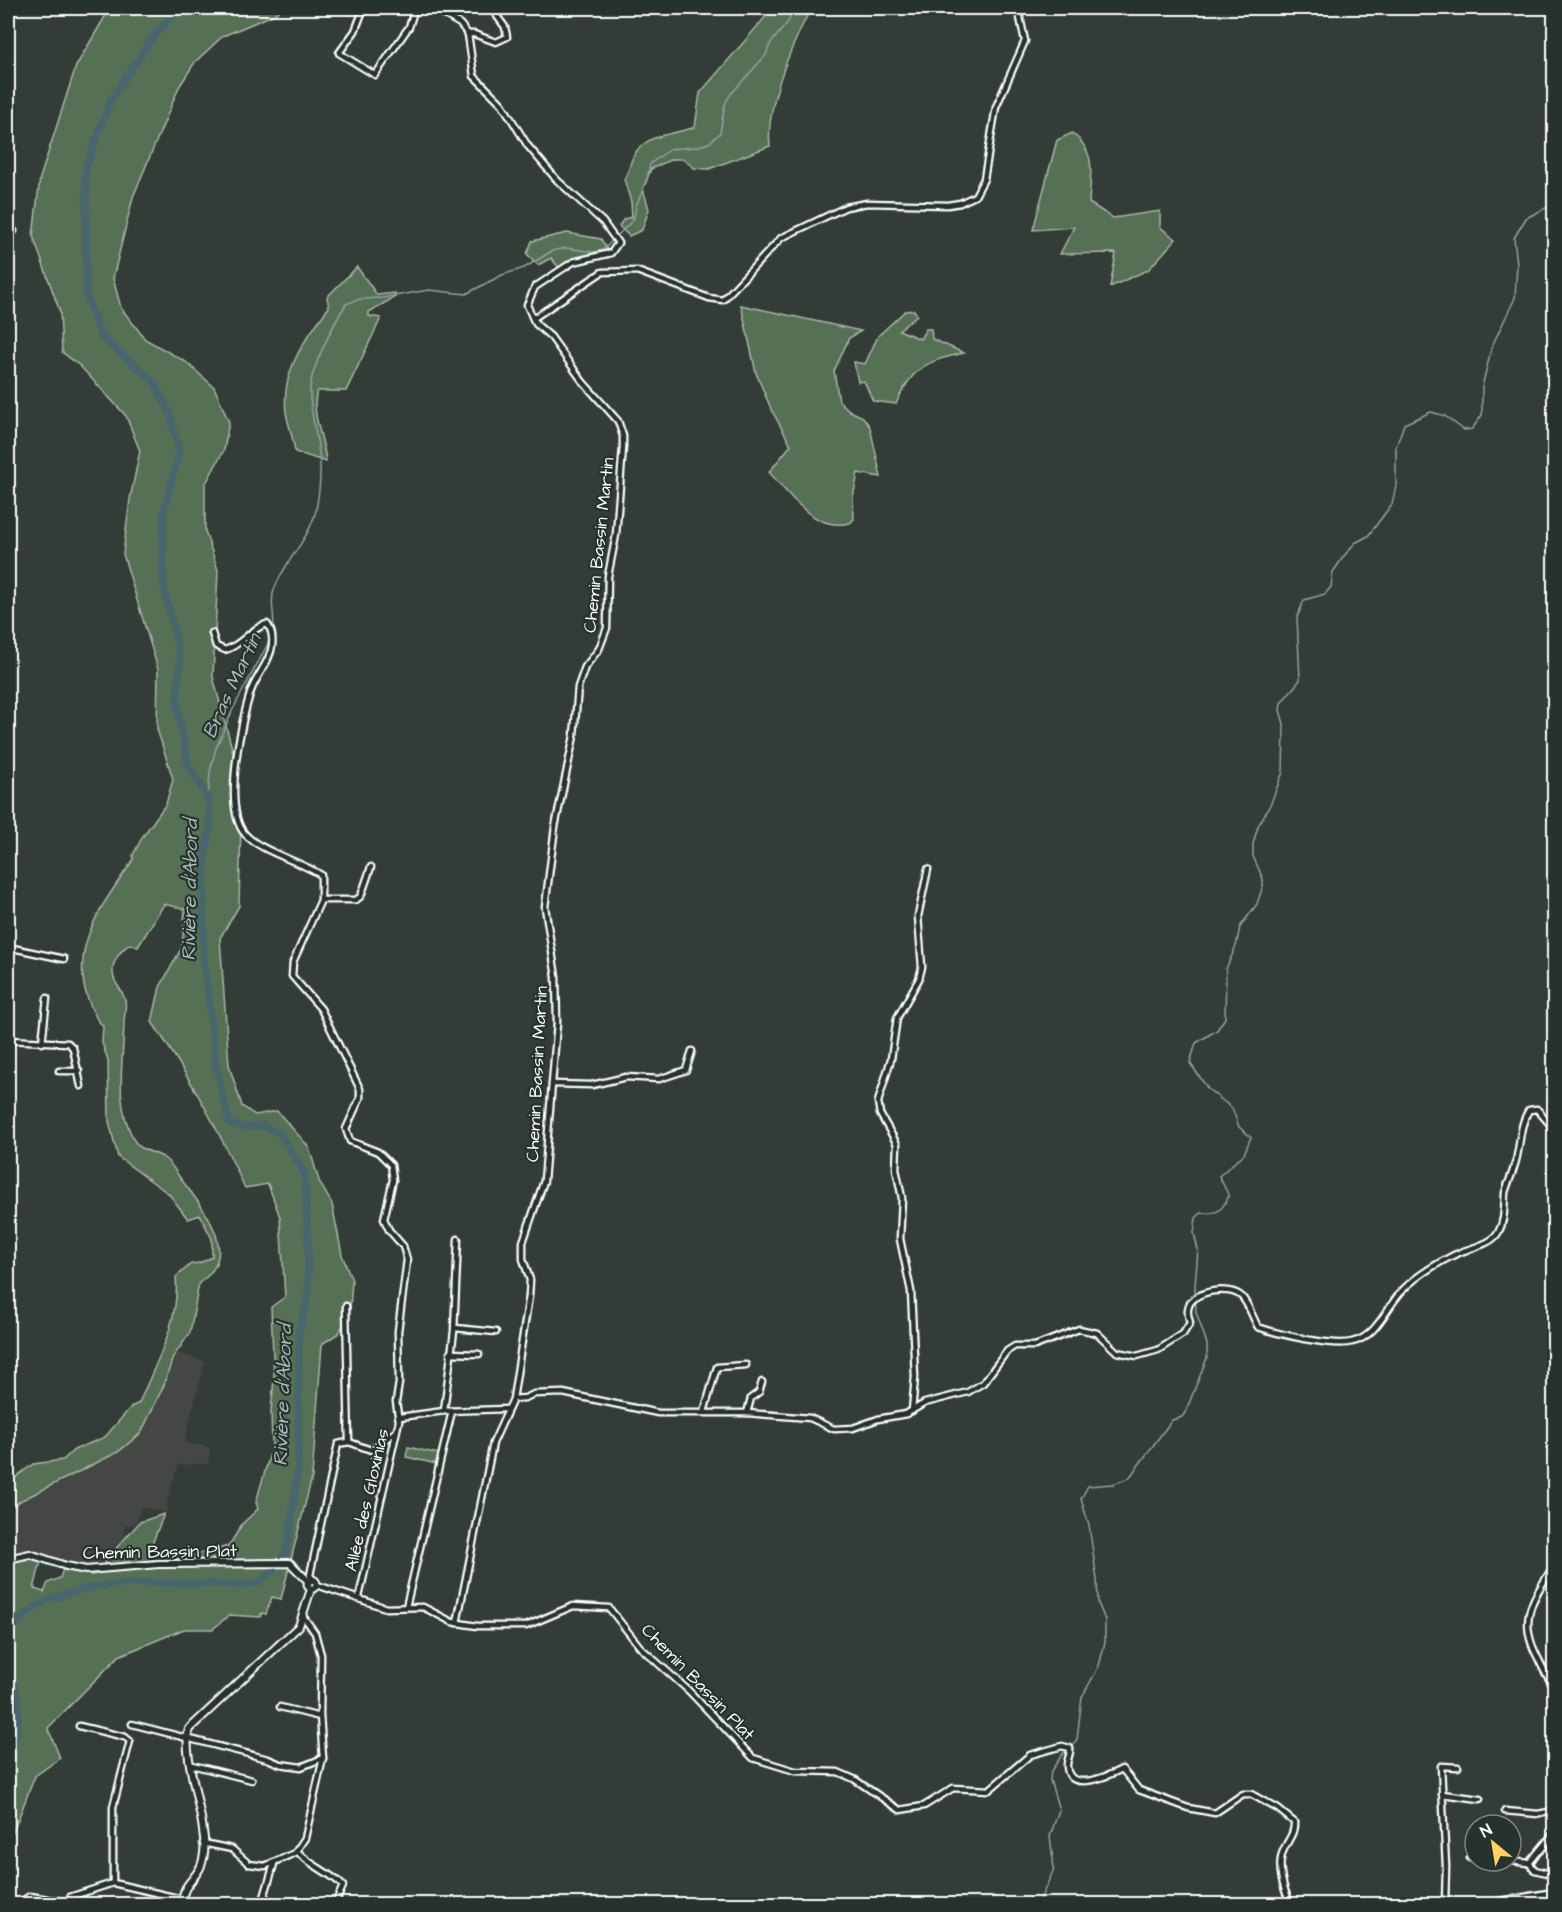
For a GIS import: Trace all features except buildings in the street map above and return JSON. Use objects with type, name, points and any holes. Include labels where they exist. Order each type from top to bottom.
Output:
[{"type":"street","points":[[364,8],[355,31],[339,53],[373,75],[378,74],[409,27],[415,8]]},
{"type":"street","points":[[433,8],[460,24],[468,34],[474,76],[502,104],[516,132],[557,180],[603,222],[617,240],[618,246],[611,254],[573,262],[535,287],[527,305],[534,321]]},
{"type":"street","points":[[468,34],[496,42],[507,37],[506,27],[491,8]]},
{"type":"street","points":[[534,321],[535,316],[602,272],[637,271],[709,298],[723,300],[781,238],[846,207],[867,203],[948,205],[969,200],[979,190],[984,179],[996,106],[1024,45],[1023,25],[1018,8]]},
{"type":"street","points":[[8,232],[14,231]]},
{"type":"street","name":"Chemin Bassin Martin","points":[[457,1623],[493,1443],[513,1399],[530,1288],[523,1242],[544,1181],[557,998],[545,907],[555,827],[578,710],[578,687],[585,667],[599,649],[607,628],[608,576],[616,535],[623,436],[618,421],[574,372],[551,337],[534,321]]},
{"type":"street","points":[[212,633],[216,646],[225,650],[243,642],[262,625],[267,624],[271,631],[272,646],[251,690],[237,744],[236,801],[240,826],[253,841],[321,875],[321,900],[356,900],[361,896],[371,867]]},
{"type":"street","points":[[912,1411],[915,1377],[911,1291],[900,1239],[902,1198],[896,1169],[897,1144],[880,1114],[878,1102],[891,1059],[897,1018],[919,979],[922,967],[918,916],[928,869]]},
{"type":"street","name":"Allée des Gloxinias","points":[[321,900],[293,962],[291,976],[318,1004],[360,1089],[360,1098],[346,1129],[350,1141],[378,1152],[392,1165],[393,1180],[384,1219],[389,1230],[403,1246],[407,1260],[398,1331],[399,1383],[396,1402],[400,1417],[359,1597]]},
{"type":"street","points":[[8,947],[64,959]]},
{"type":"street","points":[[42,1043],[47,998]]},
{"type":"street","points":[[8,1040],[68,1043],[73,1048],[81,1086]]},
{"type":"street","points":[[552,1084],[592,1085],[626,1077],[668,1077],[686,1070],[692,1051]]},
{"type":"street","points":[[58,1071],[79,1071]]},
{"type":"street","points":[[513,1399],[525,1398],[534,1394],[563,1393],[658,1413],[747,1413],[810,1418],[834,1429],[853,1428],[912,1411],[925,1403],[968,1392],[983,1383],[1007,1351],[1015,1346],[1035,1346],[1079,1329],[1097,1333],[1117,1352],[1137,1356],[1158,1350],[1184,1334],[1190,1323],[1188,1308],[1194,1298],[1205,1293],[1232,1291],[1241,1296],[1258,1327],[1279,1335],[1309,1338],[1336,1345],[1354,1342],[1368,1336],[1406,1285],[1455,1254],[1485,1244],[1497,1236],[1503,1222],[1506,1190],[1515,1166],[1524,1118],[1528,1110],[1538,1109],[1554,1129]]},
{"type":"street","points":[[444,1411],[455,1328],[458,1239]]},
{"type":"street","points":[[346,1306],[349,1442]]},
{"type":"street","points":[[455,1328],[496,1332]]},
{"type":"street","points":[[450,1353],[479,1354]]},
{"type":"street","points":[[704,1412],[717,1367],[746,1365]]},
{"type":"street","points":[[747,1413],[751,1398],[759,1392],[762,1382]]},
{"type":"street","points":[[400,1417],[444,1411],[508,1409]]},
{"type":"street","points":[[406,1607],[452,1411]]},
{"type":"street","points":[[70,1897],[113,1883],[182,1902],[185,1886],[201,1866],[203,1843],[187,1739],[191,1726],[299,1626],[312,1584],[310,1575],[335,1451],[340,1442],[349,1442],[371,1450],[395,1432]]},
{"type":"street","name":"Chemin Bassin Plat","points":[[8,1559],[30,1554],[87,1570],[159,1564],[290,1563],[312,1584],[359,1597],[386,1608],[423,1607],[457,1623],[477,1626],[526,1626],[573,1606],[609,1608],[650,1658],[689,1691],[753,1758],[795,1771],[838,1772],[900,1809],[924,1806],[949,1789],[981,1791],[993,1789],[1026,1756],[1065,1746],[1070,1748],[1071,1753],[1067,1770],[1076,1779],[1093,1782],[1122,1769],[1139,1790],[1204,1813],[1221,1811],[1243,1794],[1251,1794],[1278,1809],[1294,1822],[1294,1830],[1281,1857],[1285,1890],[1291,1905]]},
{"type":"street","points":[[1554,1568],[1535,1598],[1526,1632],[1554,1685]]},
{"type":"street","points":[[203,1843],[232,1849],[249,1864],[274,1864],[297,1851],[310,1822],[323,1758],[320,1717],[321,1655],[315,1633],[303,1616]]},
{"type":"street","points":[[280,1707],[320,1717]]},
{"type":"street","points":[[132,1724],[280,1764],[301,1767],[323,1758]]},
{"type":"street","points":[[79,1726],[125,1737],[130,1741],[113,1807],[113,1883]]},
{"type":"street","points":[[192,1766],[252,1780]]},
{"type":"street","points":[[1445,1905],[1446,1866],[1441,1766],[1458,1767]]},
{"type":"street","points":[[1442,1794],[1480,1799]]},
{"type":"street","points":[[1505,1810],[1538,1814],[1554,1811]]},
{"type":"street","points":[[1529,1863],[1554,1833]]},
{"type":"street","points":[[297,1851],[305,1861],[335,1878],[342,1886],[335,1905]]},
{"type":"street","points":[[1523,1862],[1529,1863],[1535,1870],[1554,1875]]},
{"type":"street","points":[[262,1905],[274,1864]]},
{"type":"street","points":[[1482,1905],[1554,1892]]},
{"type":"street","points":[[1544,1905],[1548,1894]]},
{"type":"street","points":[[25,1905],[26,1899],[30,1896],[66,1902]]},
{"type":"shaded area","points":[[177,1353],[205,1361],[184,1443],[210,1447],[208,1464],[178,1465],[168,1498],[167,1512],[140,1507],[137,1523],[125,1526],[123,1537],[105,1556],[102,1567],[87,1568],[57,1561],[36,1549],[8,1554],[10,1508],[118,1452],[141,1433]]},
{"type":"green space","points":[[110,8],[282,8],[275,14],[223,36],[195,62],[179,87],[133,197],[113,278],[121,308],[145,339],[186,362],[214,387],[229,422],[224,450],[205,485],[205,531],[218,570],[213,677],[233,752],[234,779],[241,821],[239,906],[220,938],[229,1065],[242,1106],[255,1115],[277,1111],[309,1147],[319,1181],[332,1204],[342,1255],[352,1280],[350,1310],[339,1333],[322,1344],[312,1477],[281,1599],[272,1597],[266,1614],[262,1613],[260,1617],[229,1615],[213,1629],[184,1629],[119,1656],[48,1728],[60,1758],[35,1776],[8,1845],[8,1563],[27,1557],[41,1561],[34,1589],[44,1592],[48,1583],[60,1578],[63,1569],[92,1575],[100,1573],[107,1558],[140,1522],[164,1514],[150,1549],[153,1560],[181,1557],[229,1546],[242,1524],[258,1509],[256,1502],[272,1447],[271,1411],[274,1379],[271,1307],[285,1297],[280,1217],[268,1184],[245,1188],[202,1103],[152,1022],[160,987],[182,947],[185,909],[164,904],[138,947],[130,944],[127,946],[113,966],[114,977],[125,1002],[121,1081],[124,1111],[137,1144],[167,1160],[202,1207],[216,1233],[219,1247],[217,1260],[211,1272],[199,1283],[190,1333],[173,1357],[164,1385],[141,1433],[118,1452],[22,1500],[8,1512],[8,1483],[33,1464],[63,1460],[74,1450],[105,1437],[131,1407],[139,1403],[171,1326],[176,1277],[191,1264],[200,1263],[212,1257],[212,1239],[200,1215],[188,1219],[169,1194],[118,1157],[109,1122],[108,1060],[102,1043],[103,1026],[93,1012],[83,982],[86,944],[92,926],[133,860],[133,855],[143,836],[166,804],[173,779],[157,729],[158,669],[123,554],[130,499],[140,451],[126,416],[80,366],[62,352],[60,312],[33,236],[40,178],[76,66]]},
{"type":"green space","points":[[773,8],[811,8],[788,57],[776,93],[770,129],[770,146],[709,169],[694,168],[684,159],[672,159],[651,169],[643,189],[649,209],[642,230],[629,236],[619,226],[624,219],[632,217],[631,202],[624,179],[638,149],[652,139],[695,127],[700,93]]},
{"type":"green space","points":[[1072,133],[1086,148],[1089,156],[1091,173],[1089,203],[1113,218],[1160,211],[1160,227],[1176,239],[1148,270],[1110,287],[1116,253],[1060,254],[1074,227],[1033,230],[1057,140]]},
{"type":"green space","points":[[567,233],[601,239],[609,253],[559,268],[551,258],[538,265],[527,254],[532,241]]},
{"type":"green space","points":[[357,267],[377,295],[395,293],[395,297],[369,312],[369,316],[381,318],[346,391],[317,391],[315,409],[326,462],[295,452],[286,412],[287,382],[297,355],[329,307],[327,297]]},
{"type":"green space","points":[[741,305],[861,331],[849,338],[834,371],[839,401],[850,411],[863,417],[870,427],[881,477],[858,473],[853,497],[854,519],[850,523],[825,522],[814,517],[794,501],[769,472],[791,445],[772,411],[756,373]]},
{"type":"green space","points":[[914,310],[917,315],[899,330],[920,339],[926,329],[931,329],[932,339],[964,353],[940,359],[922,368],[908,382],[896,404],[873,401],[864,381],[858,382],[854,362],[865,364],[878,336],[905,311]]},
{"type":"green space","points":[[408,1447],[439,1454],[437,1464],[406,1457]]},
{"type":"waterway","name":"Rivière d'Abord","points":[[8,1635],[27,1613],[53,1598],[83,1589],[117,1584],[247,1585],[262,1581],[285,1553],[288,1544],[298,1467],[299,1332],[308,1296],[308,1237],[304,1172],[281,1135],[263,1125],[247,1128],[229,1123],[216,1064],[203,953],[204,871],[210,824],[208,798],[188,764],[177,705],[180,658],[163,582],[163,515],[179,452],[170,414],[154,382],[100,335],[86,294],[86,167],[111,99],[156,33],[180,8]]},
{"type":"waterway","name":"Bras Martin","points":[[273,630],[274,590],[308,532],[316,510],[320,462],[310,403],[312,379],[324,345],[346,304],[360,299],[383,298],[429,290],[466,294],[502,275],[524,268],[552,251],[566,248],[593,252],[603,250],[634,219],[650,164],[670,149],[695,147],[709,143],[720,133],[725,104],[730,95],[766,55],[770,44],[788,22],[795,8]]},
{"type":"waterway","points":[[1073,1746],[1077,1739],[1082,1697],[1099,1666],[1105,1642],[1105,1620],[1098,1603],[1089,1525],[1081,1499],[1088,1486],[1113,1484],[1129,1478],[1172,1420],[1182,1417],[1186,1411],[1207,1358],[1207,1344],[1196,1312],[1195,1286],[1198,1250],[1194,1233],[1196,1218],[1201,1213],[1216,1212],[1224,1205],[1229,1196],[1219,1176],[1244,1154],[1251,1137],[1239,1127],[1232,1108],[1208,1089],[1190,1063],[1196,1043],[1217,1030],[1225,1018],[1226,969],[1236,946],[1240,927],[1257,904],[1263,886],[1263,879],[1253,856],[1253,844],[1258,826],[1271,803],[1283,772],[1284,724],[1280,710],[1281,703],[1300,680],[1297,618],[1304,600],[1325,594],[1331,587],[1333,572],[1344,556],[1355,543],[1368,536],[1392,504],[1396,486],[1396,447],[1404,424],[1431,412],[1445,416],[1464,430],[1472,429],[1482,415],[1482,387],[1492,346],[1515,298],[1517,264],[1514,238],[1526,218],[1554,204]]},
{"type":"waterway","name":"Bras Martin","points":[[208,798],[210,772],[216,748],[233,709],[271,638]]},
{"type":"waterway","name":"Rivière d'Abord","points":[[8,1671],[14,1682],[18,1707],[17,1732],[8,1769]]},
{"type":"waterway","points":[[1038,1904],[1054,1869],[1050,1836],[1059,1810],[1050,1780],[1051,1771],[1064,1752]]}]
